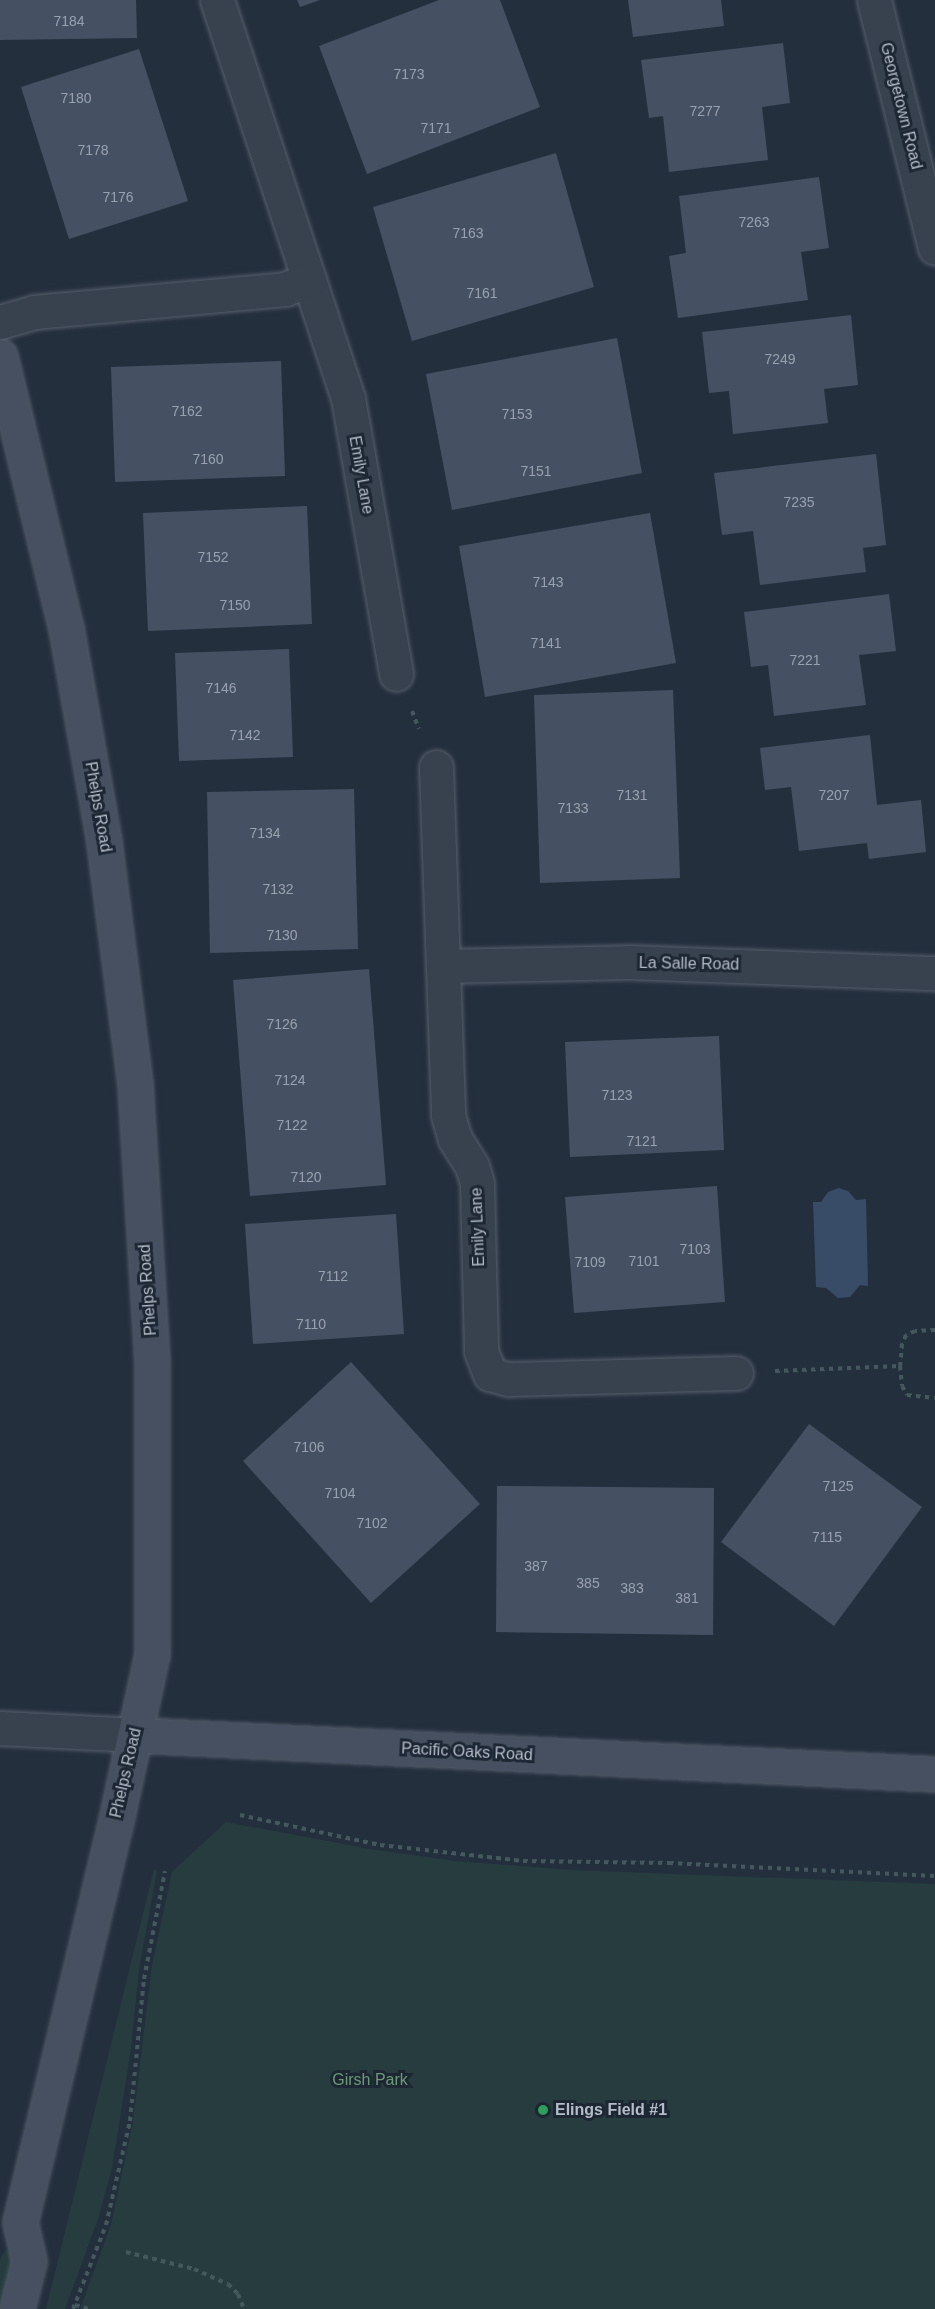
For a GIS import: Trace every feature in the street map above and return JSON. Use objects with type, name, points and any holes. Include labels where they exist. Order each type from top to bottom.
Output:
[{"type":"street","name":"Emily Lane","points":[[217,0],[348,398],[396,674]]},
{"type":"street","name":"Georgetown Road","points":[[874,0],[935,248]]},
{"type":"street","points":[[0,322],[34,312],[285,289],[309,280]]},
{"type":"street","name":"Phelps Road","points":[[0,356],[66,628],[104,842],[135,1084],[152,1360],[152,1654],[136,1734],[10,2231],[29,2261],[17,2309]]},
{"type":"street","name":"Emily Lane","points":[[436,767],[448,1115],[455,1139],[472,1166],[477,1184],[481,1351],[490,1374],[508,1379],[736,1372]]},
{"type":"street","name":"La Salle Road","points":[[443,966],[628,962],[935,973]]},
{"type":"street","name":"Pacific Oaks Road","points":[[0,1728],[935,1774]]},
{"type":"path","points":[[396,674],[436,767]]},
{"type":"path","points":[[935,1330],[915,1331],[906,1335],[902,1344],[900,1366],[902,1386],[907,1395],[935,1398]]},
{"type":"path","points":[[736,1372],[900,1366]]},
{"type":"path","points":[[240,1815],[380,1845],[523,1861],[669,1863],[935,1876]]},
{"type":"path","points":[[89,2309],[74,2307],[106,2225],[130,2121],[144,1979],[165,1871]]},
{"type":"path","points":[[126,2252],[194,2269],[220,2280],[238,2294],[244,2309]]},
{"type":"green space","name":"Girsh Park","points":[[226,1822],[370,1849],[455,1861],[571,1870],[935,1884],[935,2309],[80,2309],[111,2225],[133,2122],[152,1965],[172,1872]]},
{"type":"green space","points":[[154,1869],[157,1871],[139,1969],[131,2049],[112,2168],[99,2216],[65,2309],[46,2309]]},
{"type":"green space","points":[[7,2251],[13,2253],[16,2260],[4,2309],[0,2309],[0,2262],[2,2254]]},
{"type":"water","points":[[839,1188],[848,1191],[856,1200],[866,1199],[868,1286],[860,1285],[850,1297],[838,1298],[826,1288],[816,1287],[813,1202],[821,1202],[828,1192]]},
{"type":"building","points":[[0,0],[136,0],[137,38],[0,40]]},
{"type":"building","points":[[297,0],[320,0],[300,7]]},
{"type":"building","points":[[439,0],[500,0],[540,107],[367,174],[319,46]]},
{"type":"building","points":[[628,0],[721,0],[724,26],[633,37]]},
{"type":"building","points":[[783,43],[790,103],[762,107],[768,160],[669,172],[663,116],[649,118],[641,60]]},
{"type":"building","points":[[139,49],[188,201],[69,239],[21,87]]},
{"type":"building","points":[[556,153],[594,287],[412,341],[373,207]]},
{"type":"building","points":[[819,177],[829,248],[801,252],[808,300],[678,318],[669,256],[686,253],[679,196]]},
{"type":"building","points":[[851,315],[858,385],[824,389],[828,423],[733,434],[729,391],[709,393],[702,332]]},
{"type":"building","points":[[617,338],[642,473],[452,510],[426,374]]},
{"type":"building","points":[[281,361],[285,476],[115,482],[111,367]]},
{"type":"building","points":[[876,454],[886,545],[863,548],[866,572],[760,585],[753,531],[722,535],[714,473]]},
{"type":"building","points":[[307,506],[312,624],[148,631],[143,513]]},
{"type":"building","points":[[650,513],[676,663],[485,697],[459,546]]},
{"type":"building","points":[[889,594],[896,651],[859,655],[866,705],[774,716],[768,665],[751,667],[744,612]]},
{"type":"building","points":[[289,649],[293,757],[179,761],[175,653]]},
{"type":"building","points":[[673,690],[680,878],[540,883],[534,695]]},
{"type":"building","points":[[870,735],[877,805],[921,800],[926,852],[869,859],[867,843],[799,851],[791,787],[765,790],[760,748]]},
{"type":"building","points":[[354,789],[358,949],[210,953],[207,792]]},
{"type":"building","points":[[369,969],[386,1185],[250,1196],[233,980]]},
{"type":"building","points":[[719,1036],[724,1150],[570,1157],[565,1042]]},
{"type":"building","points":[[717,1186],[725,1302],[574,1313],[565,1197]]},
{"type":"building","points":[[396,1214],[404,1334],[253,1344],[245,1224]]},
{"type":"building","points":[[351,1362],[480,1504],[371,1603],[243,1461]]},
{"type":"building","points":[[809,1424],[922,1507],[834,1626],[721,1542]]},
{"type":"building","points":[[497,1486],[714,1488],[713,1635],[496,1632]]},
{"type":"place","name":"Elings Field #1","points":[[543,2110]]}]
